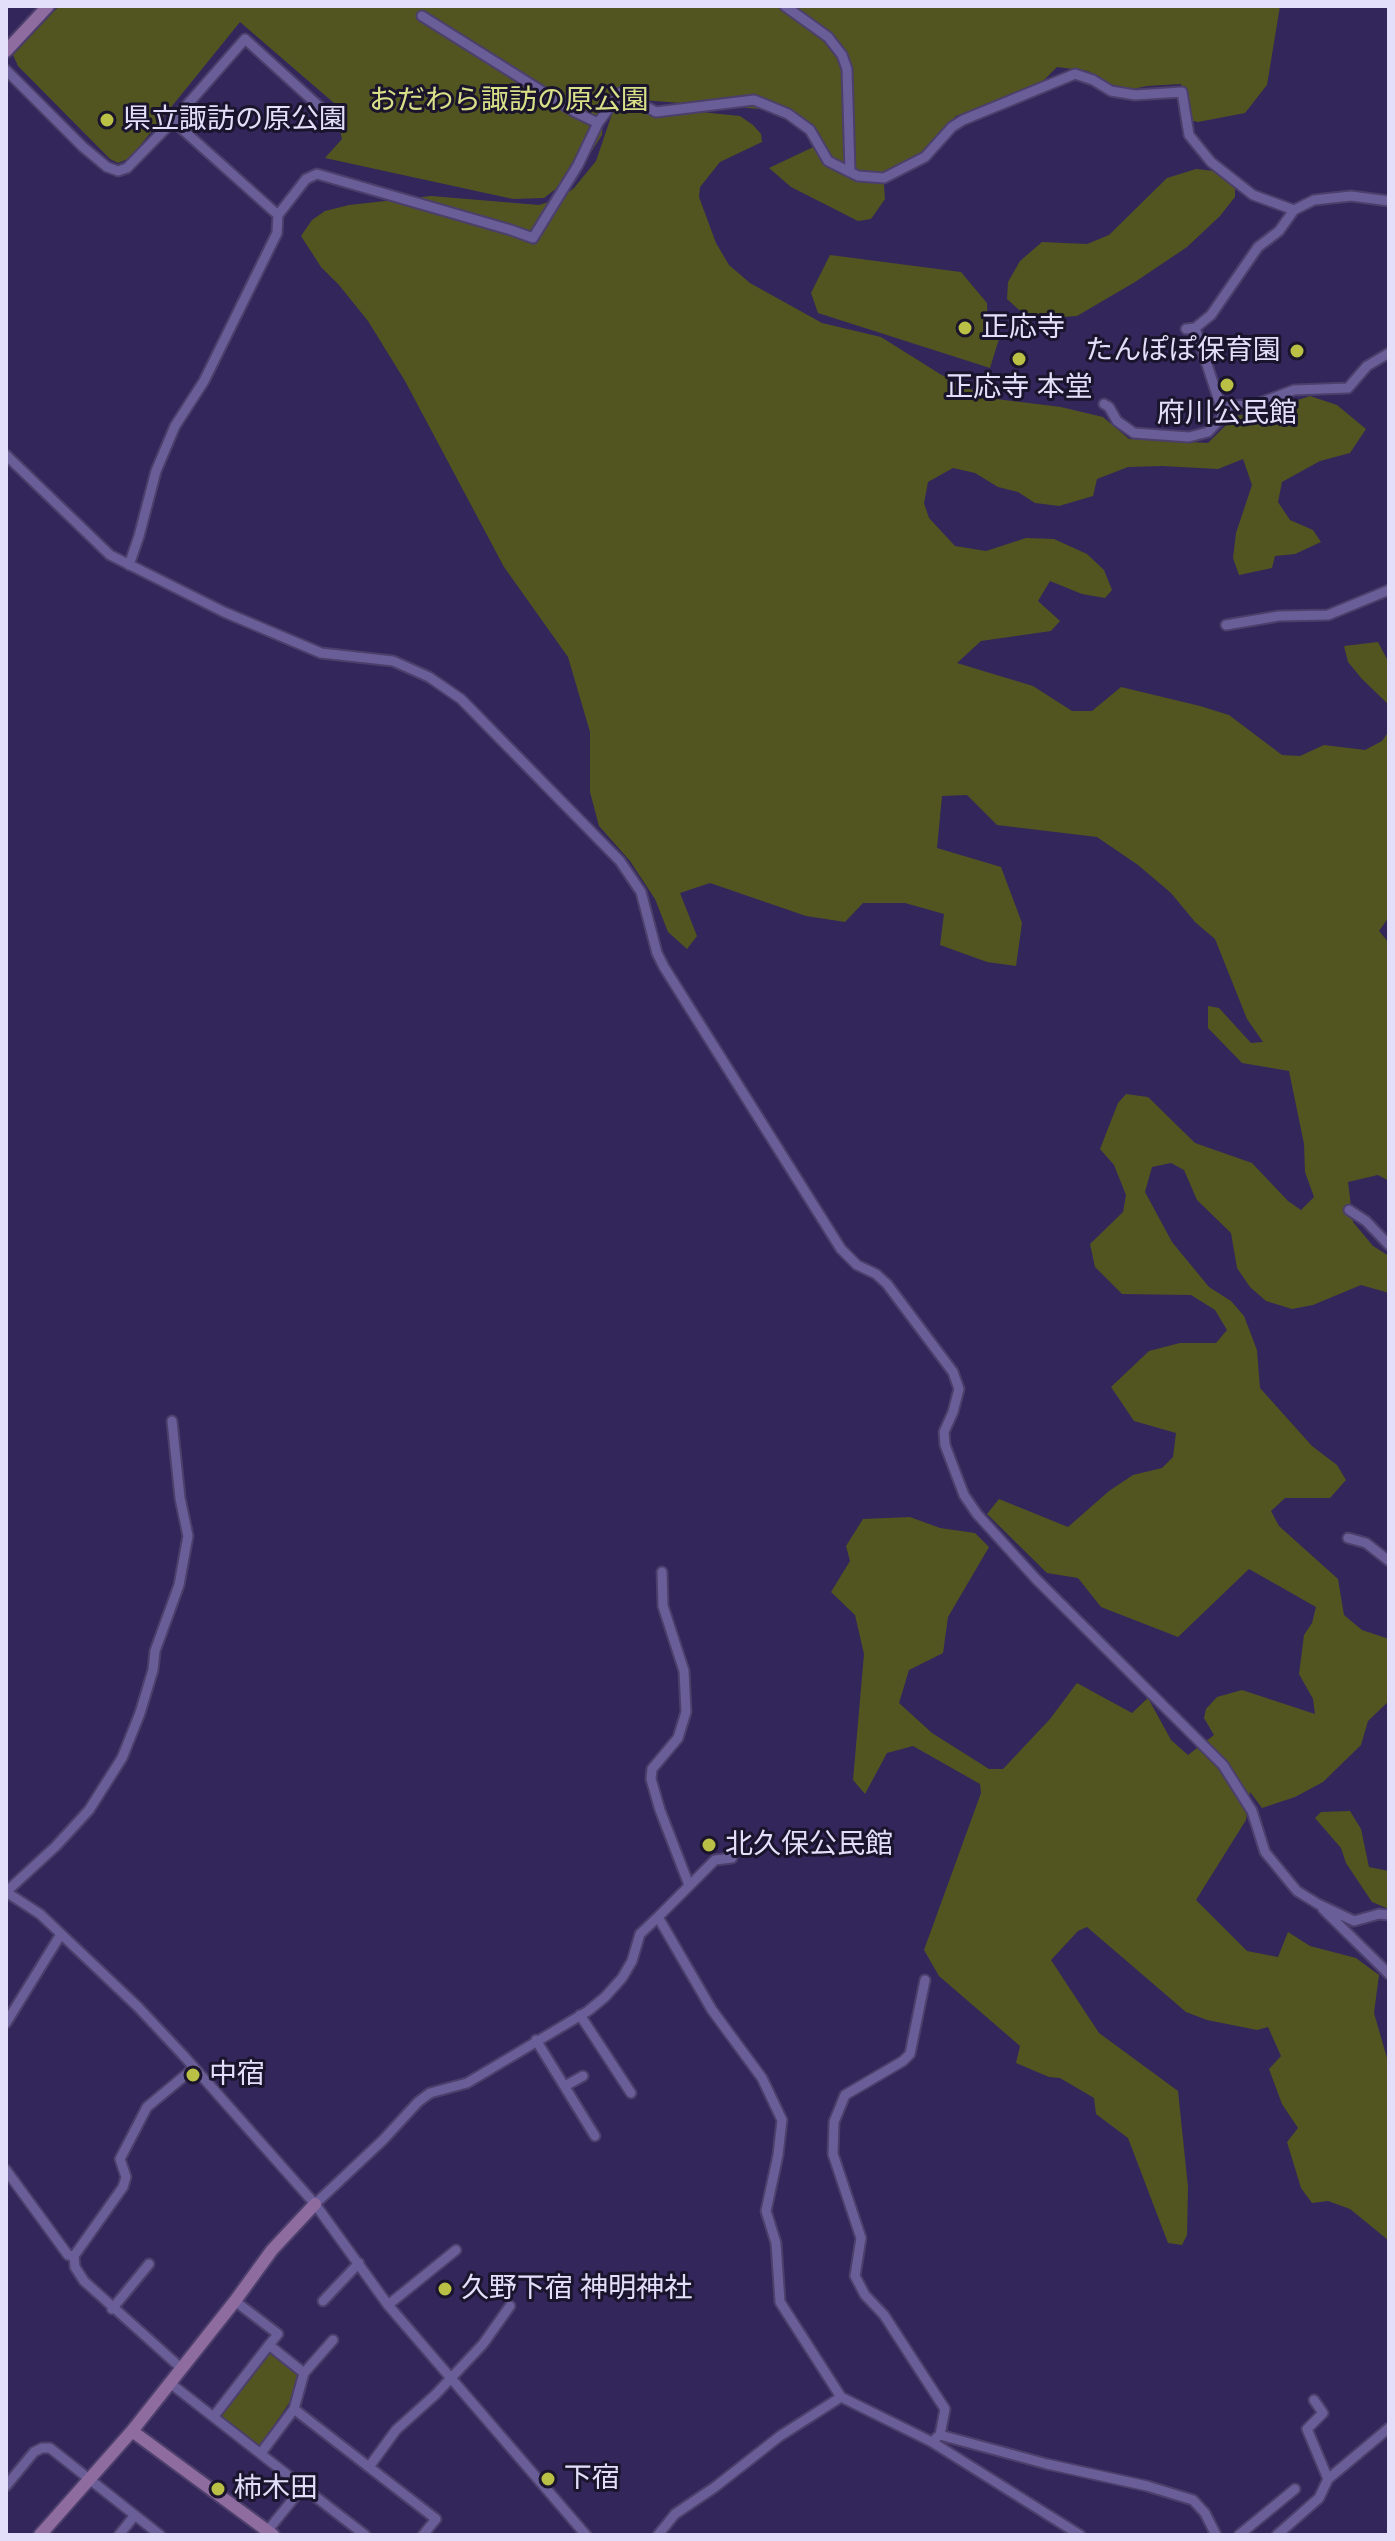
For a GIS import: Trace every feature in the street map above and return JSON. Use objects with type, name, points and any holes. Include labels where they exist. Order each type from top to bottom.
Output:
[{"type":"street","points":[[6,51],[48,6]]},
{"type":"street","points":[[785,6],[820,30],[842,55],[847,69],[850,172]]},
{"type":"street","points":[[422,16],[575,112],[598,123]]},
{"type":"street","points":[[6,70],[83,147],[107,167],[118,171],[127,168],[173,121],[245,39],[321,108]]},
{"type":"street","points":[[129,565],[156,471],[175,426],[204,381],[271,246],[277,233],[278,215],[306,179],[317,174],[533,238],[578,165],[598,123],[620,93],[656,112],[754,100],[788,114],[810,130],[828,161],[858,176],[884,178],[925,157],[952,127],[963,120],[1075,74],[1111,91],[1135,95],[1182,92],[1189,135],[1211,162],[1253,195],[1294,210]]},
{"type":"street","points":[[173,121],[278,215]]},
{"type":"street","points":[[1104,404],[1117,421],[1134,433],[1189,437],[1208,432],[1222,417],[1219,401],[1190,329],[1211,315],[1258,247],[1279,231],[1294,210],[1314,200],[1351,196],[1389,201]]},
{"type":"street","points":[[1219,401],[1229,406],[1254,405],[1294,390],[1348,388],[1367,366],[1389,353]]},
{"type":"street","points":[[6,455],[110,555],[129,565],[224,612],[321,653],[393,661],[429,677],[461,699],[620,861],[641,892],[657,953],[664,967],[841,1249],[857,1265],[876,1274],[887,1284],[953,1372],[959,1389],[944,1432],[954,1472],[977,1514],[1036,1579],[1223,1765],[1252,1811],[1265,1852],[1297,1891],[1354,1921],[1379,1914],[1389,1915]]},
{"type":"street","points":[[1226,625],[1279,616],[1328,615],[1389,590]]},
{"type":"street","points":[[1349,1210],[1366,1221],[1389,1245]]},
{"type":"street","points":[[172,1421],[180,1498],[188,1536],[179,1585],[155,1651],[153,1670],[140,1713],[122,1758],[95,1803],[56,1846],[6,1892],[40,1914],[138,2007],[194,2068],[315,2204],[388,2305],[586,2535]]},
{"type":"street","points":[[1348,1538],[1366,1543],[1389,1561]]},
{"type":"street","points":[[662,1572],[663,1606],[684,1671],[686,1712],[678,1738],[652,1769],[651,1779],[689,1885]]},
{"type":"street","points":[[40,2535],[132,2431],[272,2250],[418,2102],[430,2093],[467,2083],[605,1997],[632,1961],[640,1934],[715,1860],[732,1858]]},
{"type":"street","points":[[1318,1904],[1389,1974]]},
{"type":"street","points":[[658,1917],[712,2010],[762,2078],[782,2120],[766,2211],[776,2243],[780,2302],[841,2397],[936,2438],[1147,2486],[1193,2500],[1205,2513],[1216,2535]]},
{"type":"street","points":[[6,2023],[61,1934]]},
{"type":"street","points":[[925,1980],[910,2054],[845,2095],[834,2122],[833,2154],[861,2238],[855,2276],[945,2409],[936,2438]]},
{"type":"street","points":[[580,2015],[631,2093]]},
{"type":"street","points":[[536,2040],[595,2136]]},
{"type":"street","points":[[181,2368],[84,2281],[75,2267],[74,2256],[123,2187],[126,2177],[120,2159],[147,2107],[194,2068]]},
{"type":"street","points":[[565,2086],[583,2076]]},
{"type":"street","points":[[6,2170],[68,2255],[74,2256]]},
{"type":"street","points":[[388,2305],[456,2250]]},
{"type":"street","points":[[323,2301],[359,2263]]},
{"type":"street","points":[[112,2309],[149,2264]]},
{"type":"street","points":[[214,2416],[278,2334],[235,2301]]},
{"type":"street","points":[[369,2467],[396,2430],[483,2344],[510,2306]]},
{"type":"street","points":[[261,2453],[294,2409],[304,2373],[333,2340]]},
{"type":"street","points":[[269,2345],[304,2373]]},
{"type":"street","points":[[170,2383],[365,2535]]},
{"type":"street","points":[[658,2535],[675,2514],[780,2436],[841,2397]]},
{"type":"street","points":[[1314,2400],[1323,2413],[1307,2429],[1328,2479]]},
{"type":"street","points":[[294,2409],[436,2519],[423,2535]]},
{"type":"street","points":[[1277,2535],[1319,2498],[1328,2479],[1389,2428]]},
{"type":"street","points":[[132,2431],[268,2534],[303,2487]]},
{"type":"street","points":[[936,2438],[1080,2535]]},
{"type":"street","points":[[7,2482],[34,2452],[50,2448],[160,2535]]},
{"type":"street","points":[[1239,2535],[1288,2502],[1295,2489]]},
{"type":"street","points":[[119,2535],[135,2515]]},
{"type":"green space","name":"おだわら諏訪の原公園","points":[[59,6],[1280,6],[1267,85],[1245,113],[1198,122],[1184,119],[1181,84],[1115,90],[1088,71],[1057,67],[1039,85],[956,116],[920,155],[883,173],[885,199],[871,219],[858,221],[791,187],[769,168],[824,142],[811,125],[773,110],[615,98],[603,116],[602,135],[579,171],[544,198],[513,199],[325,158],[342,139],[334,103],[240,22],[130,158],[118,163],[110,159],[18,66],[13,55]]},
{"type":"green space","points":[[642,106],[740,116],[761,134],[762,142],[720,162],[700,187],[699,197],[716,243],[729,265],[750,283],[822,323],[881,337],[940,374],[988,398],[1061,407],[1103,417],[1129,439],[1208,443],[1235,416],[1267,410],[1310,396],[1337,405],[1366,429],[1350,453],[1320,461],[1282,482],[1278,502],[1290,520],[1313,530],[1321,542],[1295,554],[1275,556],[1272,568],[1239,575],[1233,558],[1236,533],[1252,485],[1243,459],[1218,469],[1128,467],[1097,479],[1093,496],[1059,506],[1035,503],[975,473],[953,468],[928,482],[924,503],[929,518],[955,546],[986,551],[1026,538],[1054,539],[1087,554],[1104,570],[1112,590],[1105,598],[1082,594],[1050,581],[1038,601],[1060,621],[1051,631],[981,641],[957,663],[1033,686],[1072,711],[1092,711],[1121,687],[1200,706],[1229,715],[1282,755],[1300,756],[1324,745],[1365,750],[1382,741],[1389,731],[1389,917],[1379,931],[1389,943],[1389,1181],[1378,1175],[1348,1182],[1353,1222],[1373,1246],[1389,1256],[1389,1293],[1361,1285],[1313,1305],[1292,1309],[1266,1301],[1250,1287],[1237,1268],[1231,1233],[1197,1200],[1184,1170],[1171,1163],[1152,1167],[1145,1192],[1172,1242],[1209,1287],[1231,1301],[1244,1316],[1257,1350],[1260,1388],[1312,1446],[1337,1465],[1346,1480],[1330,1498],[1285,1498],[1271,1511],[1279,1526],[1338,1579],[1344,1615],[1362,1630],[1389,1639],[1389,1701],[1368,1721],[1361,1745],[1323,1782],[1295,1797],[1262,1808],[1250,1792],[1246,1820],[1196,1900],[1247,1951],[1278,1957],[1288,1932],[1310,1946],[1356,1958],[1379,1975],[1374,2013],[1389,2065],[1388,2240],[1350,2209],[1328,2201],[1312,2203],[1301,2188],[1287,2142],[1298,2128],[1282,2104],[1269,2069],[1281,2056],[1268,2027],[1257,2030],[1207,2020],[1186,2012],[1087,1927],[1078,1931],[1051,1960],[1099,2033],[1178,2091],[1188,2187],[1187,2235],[1182,2245],[1168,2243],[1128,2138],[1096,2114],[1094,2098],[1060,2078],[1049,2077],[1016,2063],[1020,2046],[939,1976],[924,1950],[981,1793],[980,1784],[913,1746],[887,1753],[865,1794],[853,1780],[864,1654],[855,1615],[831,1592],[850,1561],[846,1546],[863,1519],[910,1517],[940,1528],[975,1533],[989,1547],[948,1617],[943,1653],[909,1670],[899,1703],[932,1733],[989,1769],[1003,1769],[1050,1719],[1077,1683],[1132,1713],[1148,1698],[1171,1740],[1188,1755],[1214,1735],[1204,1718],[1206,1709],[1217,1697],[1242,1690],[1315,1714],[1313,1699],[1299,1674],[1304,1635],[1312,1623],[1316,1607],[1249,1569],[1178,1637],[1101,1607],[1078,1578],[1047,1573],[987,1514],[999,1499],[1068,1527],[1109,1491],[1133,1475],[1162,1468],[1173,1457],[1176,1433],[1134,1421],[1111,1387],[1149,1351],[1180,1343],[1216,1343],[1227,1330],[1215,1310],[1191,1295],[1122,1294],[1095,1267],[1090,1244],[1123,1212],[1126,1195],[1114,1165],[1100,1149],[1118,1103],[1126,1094],[1148,1097],[1195,1143],[1252,1163],[1288,1201],[1301,1210],[1314,1197],[1305,1172],[1304,1144],[1289,1071],[1242,1063],[1208,1028],[1208,1006],[1219,1008],[1251,1043],[1263,1042],[1247,1019],[1215,939],[1195,922],[1171,893],[1138,865],[1097,837],[997,825],[967,795],[942,796],[937,848],[1001,867],[1022,923],[1016,966],[987,962],[940,945],[944,914],[905,903],[863,903],[845,922],[806,916],[710,883],[680,893],[697,936],[687,949],[668,932],[655,899],[630,861],[599,826],[590,792],[590,732],[568,657],[504,567],[405,381],[368,321],[321,267],[301,236],[312,220],[325,211],[349,205],[431,196],[539,205],[561,198],[574,188],[596,161],[613,111],[622,107]]},
{"type":"green space","points":[[1196,169],[1215,171],[1235,179],[1235,197],[1187,247],[1077,316],[1035,319],[1007,299],[1008,282],[1020,261],[1042,242],[1087,244],[1109,235],[1167,178]]},
{"type":"green space","points":[[830,255],[961,272],[987,303],[988,336],[999,339],[990,368],[818,313],[811,293]]},
{"type":"green space","points":[[1378,642],[1389,663],[1389,705],[1348,662],[1344,646]]},
{"type":"green space","points":[[1350,1811],[1361,1829],[1369,1867],[1389,1871],[1389,1909],[1372,1902],[1346,1863],[1341,1848],[1315,1818],[1321,1812]]},
{"type":"green space","points":[[271,2352],[304,2381],[260,2446],[220,2415]]},
{"type":"place","name":"県立諏訪の原公園","points":[[107,120]]},
{"type":"place","name":"正応寺","points":[[965,328]]},
{"type":"place","name":"たんぽぽ保育園","points":[[1297,351]]},
{"type":"place","name":"正応寺 本堂","points":[[1019,359]]},
{"type":"place","name":"府川公民館","points":[[1227,385]]},
{"type":"place","name":"北久保公民館","points":[[709,1845]]},
{"type":"place","name":"中宿","points":[[193,2075]]},
{"type":"place","name":"久野下宿 神明神社","points":[[445,2289]]},
{"type":"place","name":"下宿","points":[[548,2479]]},
{"type":"place","name":"柿木田","points":[[218,2489]]}]
